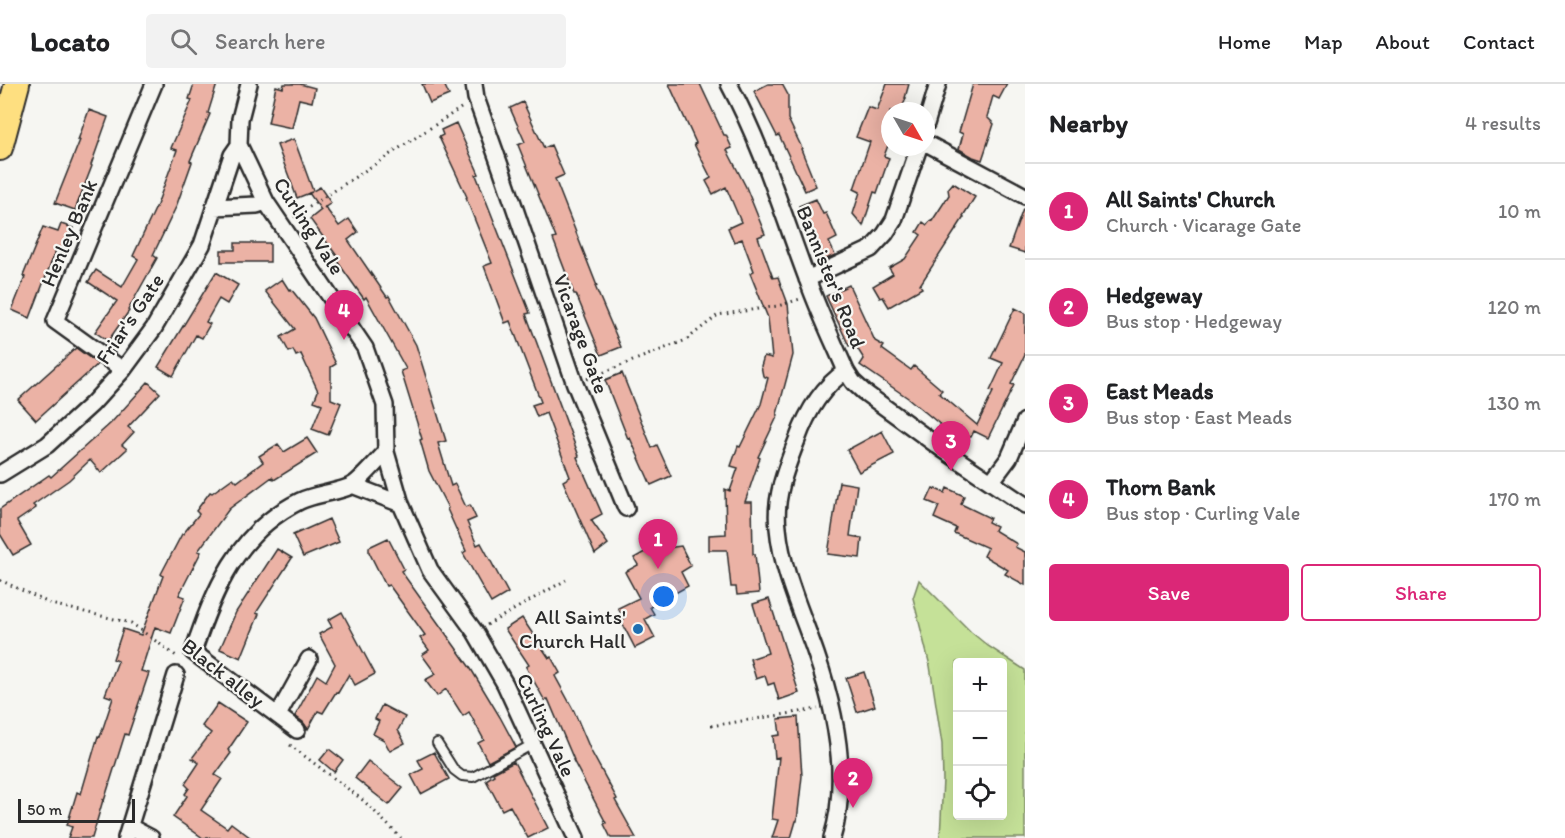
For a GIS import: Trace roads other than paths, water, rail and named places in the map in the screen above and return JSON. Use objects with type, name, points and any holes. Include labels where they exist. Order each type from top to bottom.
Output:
[{"type":"main road","points":[[0,148],[17,84]]},
{"type":"street","name":"Henley Bank","points":[[123,370],[55,321],[154,84]]},
{"type":"street","name":"Curling Vale","points":[[249,84],[240,119],[239,145],[266,202],[365,348],[385,405],[386,452],[401,504],[430,570],[475,632],[505,684],[576,838]]},
{"type":"street","name":"Bannister's Road","points":[[729,84],[770,175],[813,294],[846,371],[853,382],[942,449],[1025,505]]},
{"type":"street","points":[[933,102],[938,84]]},
{"type":"street","name":"Vicarage Gate","points":[[475,91],[575,384],[626,508]]},
{"type":"street","name":"Friar's Gate","points":[[0,474],[47,445],[92,404],[123,370],[154,328],[202,245],[232,155],[239,145]]},
{"type":"street","points":[[935,148],[1025,196]]},
{"type":"street","points":[[807,279],[870,249],[885,234],[894,220],[916,156]]},
{"type":"street","points":[[214,207],[257,205],[266,202]]},
{"type":"street","points":[[832,838],[836,824],[841,775],[832,707],[817,656],[783,560],[777,516],[780,489],[800,430],[823,390],[846,371]]},
{"type":"street","points":[[991,482],[1009,458],[1025,421]]},
{"type":"street","points":[[297,730],[193,652],[204,618],[225,572],[240,550],[260,529],[300,501],[352,485],[386,452]]},
{"type":"street","points":[[352,485],[401,504]]},
{"type":"street","points":[[278,715],[309,659]]},
{"type":"street","points":[[151,838],[128,832],[176,675]]},
{"type":"lane","points":[[437,743],[454,770],[462,776],[473,777],[532,744]]},
{"type":"place","name":"Thorn Bank","points":[[344,340]]},
{"type":"place","name":"East Meads","points":[[951,471]]},
{"type":"place","name":"All Saints' Church","points":[[658,569]]},
{"type":"place","name":"All Saints' Church Hall","points":[[638,629]]},
{"type":"place","name":"Hedgeway","points":[[853,808]]}]
